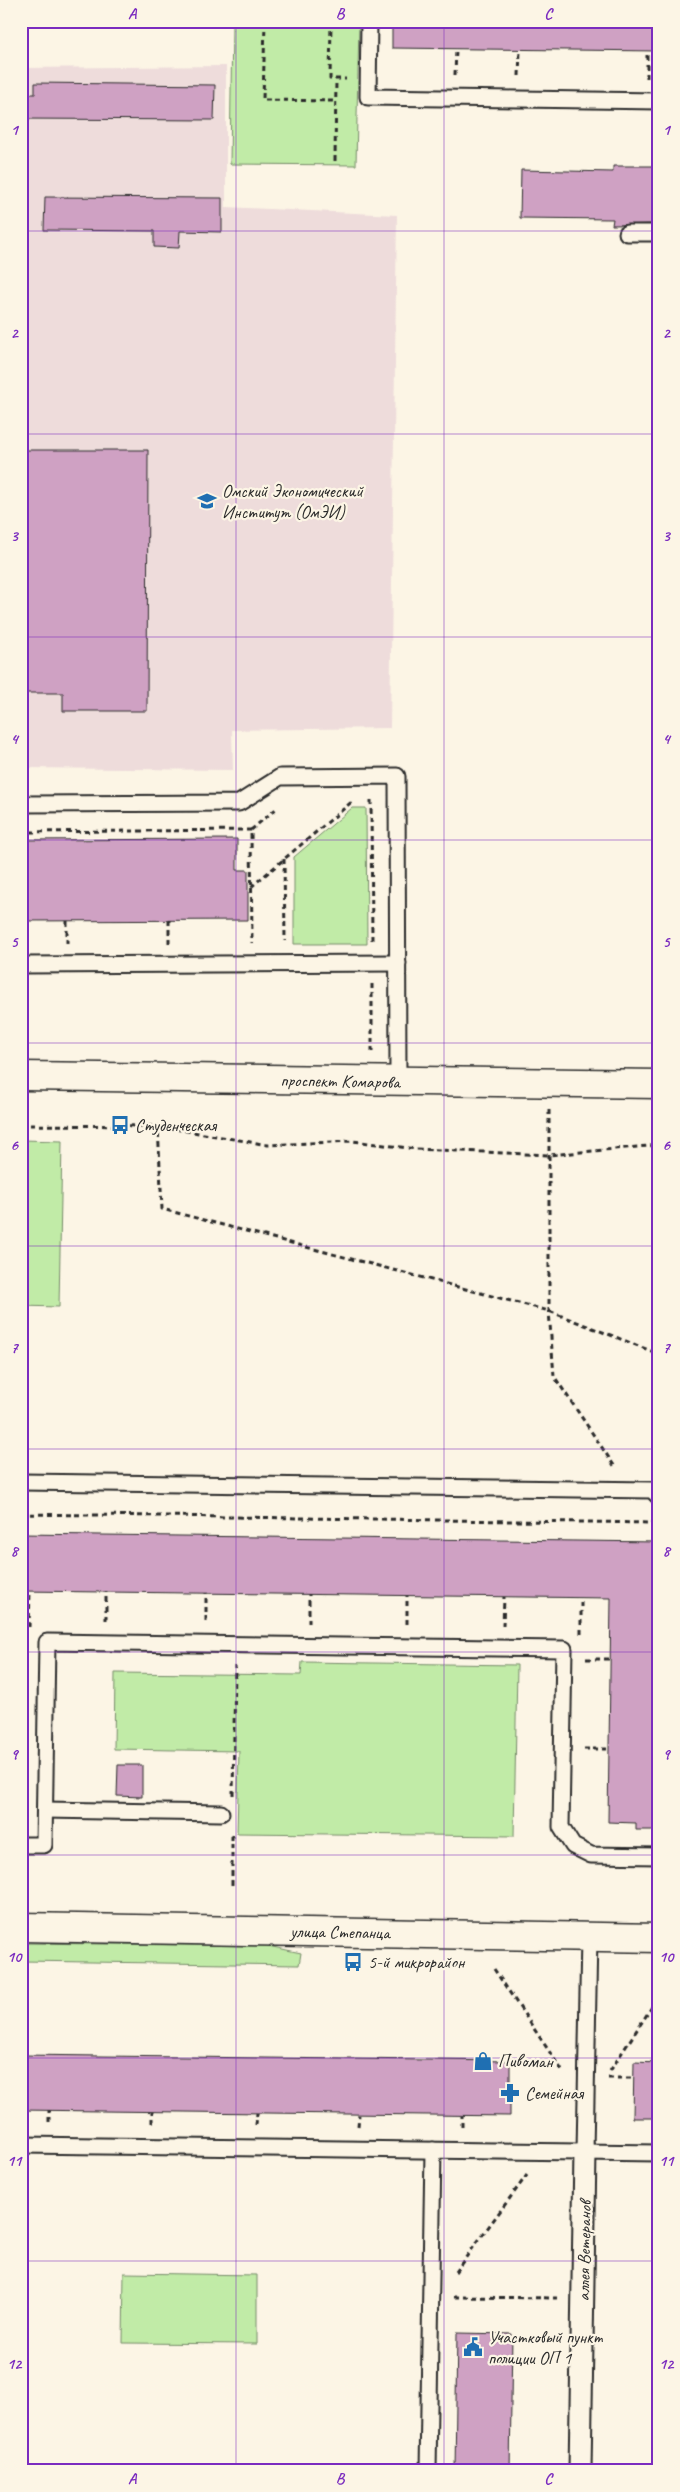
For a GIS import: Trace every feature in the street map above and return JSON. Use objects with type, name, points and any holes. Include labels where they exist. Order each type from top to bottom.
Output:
[{"type":"main road","name":"проспект Комарова","points":[[21,1076],[659,1084]]},
{"type":"main road","name":"улица Степанца","points":[[21,1927],[659,1938]]},
{"type":"street","name":"аллея Ветеранов","points":[[580,2471],[585,2152]]},
{"type":"lane","points":[[369,21],[368,98],[659,101]]},
{"type":"lane","points":[[627,233],[659,233]]},
{"type":"lane","points":[[21,804],[239,803],[280,777],[397,776],[398,1082]]},
{"type":"lane","points":[[21,965],[398,963]]},
{"type":"lane","points":[[21,1482],[652,1490],[659,1497]]},
{"type":"lane","points":[[21,1845],[44,1845],[47,1642],[564,1649],[561,1827],[573,1846],[591,1855],[659,1856]]},
{"type":"lane","points":[[45,1810],[221,1812]]},
{"type":"lane","points":[[585,2152],[589,1937]]},
{"type":"lane","points":[[21,2145],[659,2153]]},
{"type":"lane","points":[[428,2471],[434,2296],[433,2150]]},
{"type":"path","points":[[265,21],[264,100],[336,101]]},
{"type":"path","points":[[331,21],[330,79],[336,79],[335,161]]},
{"type":"path","points":[[455,80],[456,49]]},
{"type":"path","points":[[519,81],[520,50]]},
{"type":"path","points":[[647,82],[648,51]]},
{"type":"path","points":[[344,800],[371,800],[372,1054]]},
{"type":"path","points":[[251,886],[354,800]]},
{"type":"path","points":[[21,832],[251,830],[279,807]]},
{"type":"path","points":[[251,830],[252,948]]},
{"type":"path","points":[[284,859],[284,948]]},
{"type":"path","points":[[169,920],[169,934]]},
{"type":"path","points":[[67,921],[67,935]]},
{"type":"path","points":[[549,1083],[549,1310],[554,1376],[630,1490],[659,1526]]},
{"type":"path","points":[[21,1125],[158,1126],[268,1145],[353,1141],[416,1149],[549,1155],[659,1145]]},
{"type":"path","points":[[158,1126],[162,1209],[549,1310],[659,1354]]},
{"type":"path","points":[[21,1514],[655,1523]]},
{"type":"path","points":[[29,1636],[30,1591]]},
{"type":"path","points":[[106,1592],[106,1610]]},
{"type":"path","points":[[206,1593],[206,1611]]},
{"type":"path","points":[[309,1594],[309,1613]]},
{"type":"path","points":[[407,1614],[408,1596]]},
{"type":"path","points":[[503,1615],[504,1597]]},
{"type":"path","points":[[580,1643],[581,1598]]},
{"type":"path","points":[[29,1627],[39,1628]]},
{"type":"path","points":[[571,1634],[580,1634]]},
{"type":"path","points":[[233,1802],[235,1644]]},
{"type":"path","points":[[595,1659],[610,1659]]},
{"type":"path","points":[[594,1749],[609,1749]]},
{"type":"path","points":[[232,1830],[232,1886]]},
{"type":"path","points":[[494,1969],[586,2108]]},
{"type":"path","points":[[634,2078],[605,2078],[659,1996]]},
{"type":"path","points":[[434,2296],[544,2152]]},
{"type":"path","points":[[434,2296],[583,2298]]},
{"type":"shaded area","name":"Омский Экономический Институт (ОмЭИ)","points":[[226,66],[226,207],[397,215],[390,728],[232,730],[233,770],[21,768],[21,68]]},
{"type":"green space","points":[[232,21],[359,21],[356,165],[230,164]]},
{"type":"green space","points":[[352,808],[366,808],[367,944],[294,944],[294,857]]},
{"type":"green space","points":[[21,1140],[62,1141],[59,1307],[21,1306]]},
{"type":"green space","points":[[302,1662],[517,1665],[514,1836],[237,1833],[239,1751],[114,1749],[115,1673],[301,1675]]},
{"type":"green space","points":[[21,1943],[268,1946],[301,1953],[299,1965],[21,1961]]},
{"type":"green space","points":[[124,2273],[257,2275],[257,2344],[123,2343]]},
{"type":"building","points":[[392,21],[659,21],[659,51],[392,48]]},
{"type":"building","points":[[35,83],[215,85],[214,120],[21,119],[21,94],[35,94]]},
{"type":"building","points":[[613,166],[659,166],[659,224],[612,225],[613,219],[520,218],[521,170],[613,172]]},
{"type":"building","points":[[45,197],[222,198],[222,232],[180,231],[179,248],[154,247],[154,231],[44,230]]},
{"type":"building","points":[[21,450],[148,450],[147,711],[63,711],[63,693],[21,693]]},
{"type":"building","points":[[237,839],[237,870],[248,870],[248,920],[21,921],[21,840]]},
{"type":"building","points":[[21,1534],[657,1542],[659,1830],[636,1830],[636,1823],[608,1822],[611,1598],[21,1591]]},
{"type":"building","points":[[118,1765],[142,1765],[142,1797],[117,1796]]},
{"type":"building","points":[[21,2055],[510,2061],[510,2116],[21,2110]]},
{"type":"building","points":[[634,2062],[659,2063],[659,2118],[633,2118]]},
{"type":"building","points":[[457,2333],[512,2334],[510,2471],[455,2471]]},
{"type":"place","name":"Омский Экономический Институт (ОмЭИ)","points":[[207,501]]},
{"type":"place","name":"Студенческая","points":[[120,1125]]},
{"type":"place","name":"5-й микрорайон","points":[[353,1962]]},
{"type":"place","name":"Пивоман","points":[[483,2061]]},
{"type":"place","name":"Семейная","points":[[510,2093]]},
{"type":"place","name":"Участковый пункт полиции ОП 1","points":[[473,2347]]}]
